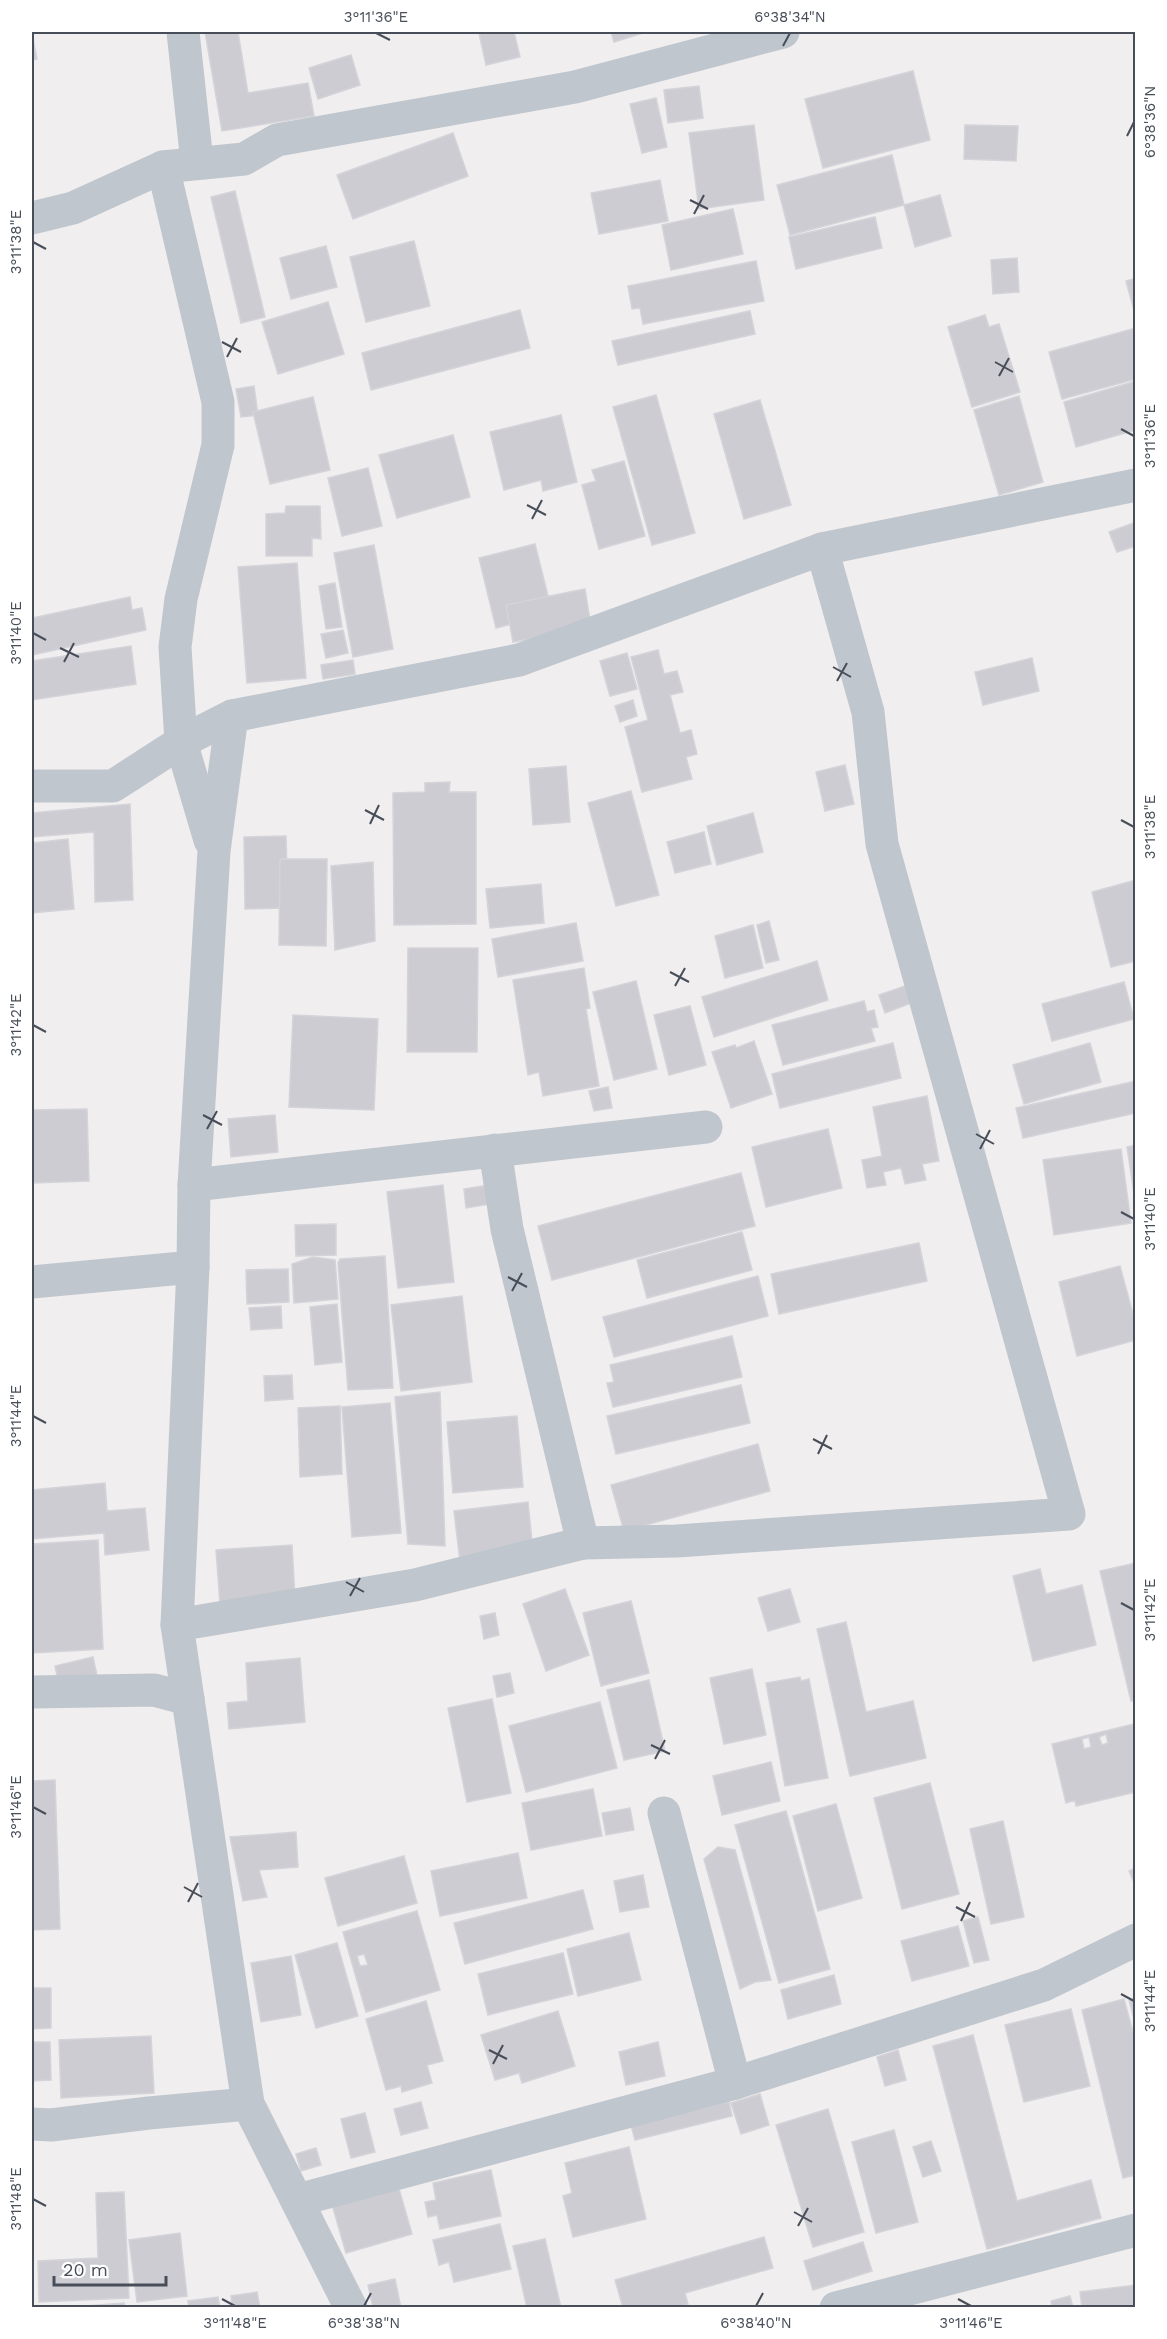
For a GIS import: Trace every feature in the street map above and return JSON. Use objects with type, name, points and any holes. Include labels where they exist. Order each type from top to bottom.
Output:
[{"type":"street","points":[[183,32],[197,162]]},
{"type":"street","points":[[32,218],[74,208],[163,167],[244,159],[277,140],[576,87],[783,32]]},
{"type":"street","points":[[163,167],[218,402],[218,445],[181,599],[176,647],[182,742],[214,851]]},
{"type":"street","points":[[32,786],[113,786],[182,742],[232,716],[519,660],[822,549],[1136,484]]},
{"type":"street","points":[[177,1626],[415,1585],[583,1543],[677,1541],[1069,1514],[882,844],[868,712],[822,549]]},
{"type":"street","points":[[232,716],[214,851],[194,1185],[193,1267],[177,1626],[248,2104],[351,2307]]},
{"type":"street","points":[[194,1185],[706,1127]]},
{"type":"street","points":[[495,1150],[507,1229],[583,1543]]},
{"type":"street","points":[[32,1282],[193,1267]]},
{"type":"street","points":[[32,1692],[154,1690],[188,1700]]},
{"type":"street","points":[[664,1813],[735,2083]]},
{"type":"street","points":[[298,2200],[735,2083],[1044,1985],[1136,1940]]},
{"type":"street","points":[[32,2124],[51,2125],[248,2104]]},
{"type":"street","points":[[836,2307],[881,2302],[1136,2230]]},
{"type":"building","points":[[205,32],[238,32],[248,93],[308,83],[314,116],[222,131]]},
{"type":"building","points":[[514,32],[520,57],[486,65],[479,33]]},
{"type":"building","points":[[611,32],[646,32],[614,42]]},
{"type":"building","points":[[32,34],[37,59],[32,60]]},
{"type":"building","points":[[351,55],[360,85],[318,99],[309,68]]},
{"type":"building","points":[[913,71],[930,140],[823,168],[805,99]]},
{"type":"building","points":[[699,86],[703,118],[668,123],[664,90]]},
{"type":"building","points":[[656,98],[667,147],[642,153],[630,104]]},
{"type":"building","points":[[754,125],[764,200],[699,209],[689,133]]},
{"type":"building","points":[[965,125],[1018,126],[1016,161],[964,159]]},
{"type":"building","points":[[453,133],[468,176],[353,219],[337,175]]},
{"type":"building","points":[[892,155],[904,205],[790,235],[777,185]]},
{"type":"building","points":[[660,180],[668,221],[599,234],[591,193]]},
{"type":"building","points":[[235,191],[265,317],[241,323],[211,197]]},
{"type":"building","points":[[940,195],[951,236],[915,247],[904,205]]},
{"type":"building","points":[[733,209],[743,254],[671,270],[662,225]]},
{"type":"building","points":[[875,217],[882,248],[796,269],[789,237]]},
{"type":"building","points":[[414,241],[430,306],[366,322],[350,257]]},
{"type":"building","points":[[326,246],[337,287],[291,299],[280,258]]},
{"type":"building","points":[[1017,258],[1019,292],[993,294],[991,260]]},
{"type":"building","points":[[756,261],[764,301],[643,324],[640,308],[632,309],[628,286]]},
{"type":"building","points":[[1136,278],[1136,318],[1126,281]]},
{"type":"building","points":[[328,302],[344,354],[278,374],[262,322]]},
{"type":"building","points":[[520,310],[530,348],[371,390],[362,353]]},
{"type":"building","points":[[750,311],[755,334],[618,365],[612,341]]},
{"type":"building","points":[[985,315],[989,327],[999,324],[1020,392],[972,407],[948,327]]},
{"type":"building","points":[[1136,328],[1136,379],[1062,399],[1049,352]]},
{"type":"building","points":[[1136,381],[1136,430],[1076,447],[1064,402]]},
{"type":"building","points":[[254,386],[258,415],[241,417],[236,389]]},
{"type":"building","points":[[656,395],[695,533],[652,545],[613,407]]},
{"type":"building","points":[[1019,396],[1043,482],[999,495],[974,410]]},
{"type":"building","points":[[313,397],[330,470],[270,484],[253,412]]},
{"type":"building","points":[[760,400],[791,505],[744,519],[714,414]]},
{"type":"building","points":[[561,415],[577,482],[543,491],[541,480],[504,490],[490,432]]},
{"type":"building","points":[[453,435],[470,497],[397,518],[379,455]]},
{"type":"building","points":[[624,461],[645,536],[599,549],[582,485],[596,481],[592,470]]},
{"type":"building","points":[[368,468],[382,526],[342,536],[328,478]]},
{"type":"building","points":[[286,506],[320,506],[321,539],[312,538],[312,556],[266,556],[266,514],[285,513]]},
{"type":"building","points":[[1136,522],[1136,546],[1117,552],[1109,532]]},
{"type":"building","points":[[535,544],[549,600],[554,599],[558,612],[496,628],[479,558]]},
{"type":"building","points":[[374,545],[393,649],[353,657],[334,553]]},
{"type":"building","points":[[297,563],[306,678],[247,683],[238,567]]},
{"type":"building","points":[[335,583],[342,627],[326,629],[319,586]]},
{"type":"building","points":[[585,589],[591,627],[513,642],[506,605]]},
{"type":"building","points":[[130,597],[132,610],[142,608],[146,630],[32,655],[32,618]]},
{"type":"building","points":[[343,630],[348,653],[326,658],[321,634]]},
{"type":"building","points":[[131,646],[136,684],[32,700],[32,661]]},
{"type":"building","points":[[658,650],[664,674],[677,671],[683,692],[670,695],[680,733],[691,730],[697,754],[686,757],[692,779],[642,792],[625,727],[648,720],[631,657]]},
{"type":"building","points":[[627,653],[637,689],[610,696],[600,661]]},
{"type":"building","points":[[1032,658],[1039,691],[983,705],[975,672]]},
{"type":"building","points":[[353,660],[355,674],[323,679],[321,665]]},
{"type":"building","points":[[633,700],[637,716],[620,722],[615,706]]},
{"type":"building","points":[[845,765],[854,804],[825,811],[816,772]]},
{"type":"building","points":[[566,766],[570,822],[533,825],[529,769]]},
{"type":"building","points":[[450,782],[449,792],[476,792],[476,924],[394,925],[393,793],[425,792],[425,783]]},
{"type":"building","points":[[631,791],[659,895],[616,906],[588,803]]},
{"type":"building","points":[[130,804],[133,900],[95,902],[94,832],[32,837],[32,813]]},
{"type":"building","points":[[753,813],[763,852],[717,865],[707,826]]},
{"type":"building","points":[[704,832],[711,864],[675,873],[667,842]]},
{"type":"building","points":[[286,836],[288,908],[245,909],[244,837]]},
{"type":"building","points":[[68,839],[74,909],[32,913],[32,843]]},
{"type":"building","points":[[280,859],[327,859],[326,946],[279,945]]},
{"type":"building","points":[[373,862],[375,941],[335,950],[331,866]]},
{"type":"building","points":[[1136,880],[1136,961],[1111,967],[1092,892]]},
{"type":"building","points":[[541,884],[544,923],[490,928],[486,889]]},
{"type":"building","points":[[769,921],[779,960],[766,963],[757,925]]},
{"type":"building","points":[[576,923],[583,961],[498,977],[492,939]]},
{"type":"building","points":[[753,925],[763,968],[725,978],[715,936]]},
{"type":"building","points":[[408,948],[478,948],[477,1052],[407,1052]]},
{"type":"building","points":[[817,961],[828,1000],[714,1037],[702,997]]},
{"type":"building","points":[[584,968],[590,1008],[586,1009],[599,1086],[543,1096],[539,1072],[528,1075],[513,980]]},
{"type":"building","points":[[636,981],[657,1069],[614,1080],[593,992]]},
{"type":"building","points":[[1124,982],[1134,1019],[1052,1041],[1042,1004]]},
{"type":"building","points":[[905,986],[911,1003],[885,1013],[879,995]]},
{"type":"building","points":[[864,1001],[867,1012],[874,1010],[878,1027],[871,1028],[875,1041],[783,1065],[772,1025]]},
{"type":"building","points":[[690,1006],[706,1065],[669,1075],[654,1015]]},
{"type":"building","points":[[293,1015],[378,1019],[374,1110],[289,1107]]},
{"type":"building","points":[[754,1041],[772,1094],[731,1108],[712,1052],[735,1045],[736,1048]]},
{"type":"building","points":[[893,1043],[901,1078],[780,1108],[772,1074]]},
{"type":"building","points":[[1090,1043],[1101,1082],[1024,1104],[1013,1065]]},
{"type":"building","points":[[1136,1081],[1136,1113],[1023,1138],[1016,1108]]},
{"type":"building","points":[[608,1087],[612,1108],[594,1111],[589,1091]]},
{"type":"building","points":[[927,1096],[939,1161],[922,1164],[926,1180],[905,1184],[901,1168],[883,1172],[886,1185],[867,1188],[862,1160],[882,1156],[873,1107]]},
{"type":"building","points":[[87,1109],[89,1181],[32,1183],[32,1110]]},
{"type":"building","points":[[275,1115],[278,1152],[231,1157],[228,1119]]},
{"type":"building","points":[[828,1129],[842,1188],[766,1207],[752,1147]]},
{"type":"building","points":[[1136,1145],[1136,1207],[1127,1147]]},
{"type":"building","points":[[1121,1149],[1131,1223],[1054,1235],[1043,1160]]},
{"type":"building","points":[[741,1173],[755,1226],[552,1280],[538,1226]]},
{"type":"building","points":[[443,1185],[454,1282],[398,1288],[387,1192]]},
{"type":"building","points":[[488,1185],[490,1204],[466,1208],[464,1189]]},
{"type":"building","points":[[336,1224],[336,1255],[296,1256],[295,1225]]},
{"type":"building","points":[[742,1232],[752,1270],[647,1298],[637,1260]]},
{"type":"building","points":[[919,1243],[927,1281],[779,1314],[771,1274]]},
{"type":"building","points":[[385,1256],[393,1388],[348,1390],[338,1263],[340,1259]]},
{"type":"building","points":[[313,1257],[335,1260],[338,1299],[294,1303],[292,1264]]},
{"type":"building","points":[[1120,1266],[1136,1325],[1136,1340],[1077,1356],[1059,1282]]},
{"type":"building","points":[[288,1269],[289,1302],[247,1304],[246,1270]]},
{"type":"building","points":[[758,1276],[768,1316],[614,1357],[603,1317]]},
{"type":"building","points":[[462,1296],[472,1382],[401,1391],[391,1305]]},
{"type":"building","points":[[337,1304],[342,1362],[315,1365],[310,1307]]},
{"type":"building","points":[[281,1306],[282,1328],[251,1330],[249,1308]]},
{"type":"building","points":[[732,1336],[742,1377],[613,1407],[607,1383],[614,1382],[610,1365]]},
{"type":"building","points":[[292,1375],[293,1399],[265,1401],[264,1376]]},
{"type":"building","points":[[741,1385],[750,1423],[616,1454],[607,1416]]},
{"type":"building","points":[[440,1392],[445,1546],[408,1544],[395,1397]]},
{"type":"building","points":[[390,1403],[401,1533],[352,1537],[342,1407]]},
{"type":"building","points":[[340,1406],[342,1474],[300,1477],[298,1408]]},
{"type":"building","points":[[517,1416],[523,1487],[453,1493],[447,1422]]},
{"type":"building","points":[[758,1444],[770,1491],[624,1531],[611,1485]]},
{"type":"building","points":[[105,1483],[107,1511],[145,1508],[149,1550],[105,1555],[104,1533],[32,1539],[32,1490]]},
{"type":"building","points":[[528,1502],[534,1561],[461,1570],[454,1511]]},
{"type":"building","points":[[98,1540],[103,1649],[33,1653],[32,1544]]},
{"type":"building","points":[[292,1545],[295,1599],[220,1604],[216,1550]]},
{"type":"building","points":[[1136,1563],[1136,1700],[1131,1701],[1100,1571]]},
{"type":"building","points":[[1040,1569],[1046,1594],[1082,1585],[1096,1645],[1033,1661],[1013,1576]]},
{"type":"building","points":[[565,1589],[589,1655],[546,1671],[523,1604]]},
{"type":"building","points":[[790,1589],[800,1622],[768,1631],[758,1598]]},
{"type":"building","points":[[631,1601],[649,1673],[601,1686],[583,1613]]},
{"type":"building","points":[[495,1613],[499,1635],[484,1639],[480,1616]]},
{"type":"building","points":[[846,1622],[866,1712],[913,1701],[926,1758],[850,1776],[817,1629]]},
{"type":"building","points":[[93,1657],[98,1680],[60,1689],[55,1666]]},
{"type":"building","points":[[300,1658],[305,1722],[229,1729],[227,1703],[248,1701],[246,1663]]},
{"type":"building","points":[[752,1669],[766,1735],[724,1744],[710,1678]]},
{"type":"building","points":[[510,1673],[514,1693],[497,1697],[493,1676]]},
{"type":"building","points":[[800,1677],[801,1681],[809,1679],[828,1778],[785,1786],[766,1683]]},
{"type":"building","points":[[649,1680],[665,1751],[624,1760],[607,1690]]},
{"type":"building","points":[[492,1699],[511,1793],[467,1802],[448,1708]]},
{"type":"building","points":[[600,1702],[617,1768],[526,1792],[509,1726]]},
{"type":"building","points":[[1134,1724],[1136,1792],[1076,1806],[1075,1800],[1066,1803],[1052,1744]],"holes":[[[1106,1734],[1108,1743],[1102,1745],[1099,1737]],[[1089,1737],[1091,1747],[1084,1749],[1082,1739]]]},
{"type":"building","points":[[771,1762],[780,1801],[722,1815],[713,1776]]},
{"type":"building","points":[[55,1780],[60,1929],[32,1930],[32,1781]]},
{"type":"building","points":[[930,1783],[959,1894],[902,1909],[874,1798]]},
{"type":"building","points":[[593,1789],[602,1836],[531,1850],[522,1803]]},
{"type":"building","points":[[836,1804],[862,1898],[818,1911],[793,1816]]},
{"type":"building","points":[[630,1808],[634,1830],[606,1835],[602,1813]]},
{"type":"building","points":[[786,1811],[830,1969],[779,1983],[735,1825]]},
{"type":"building","points":[[1003,1821],[1024,1917],[991,1924],[970,1829]]},
{"type":"building","points":[[296,1832],[298,1867],[259,1870],[267,1897],[243,1901],[230,1837]]},
{"type":"building","points":[[718,1847],[735,1850],[771,1980],[755,1982],[740,1989],[704,1859]]},
{"type":"building","points":[[518,1853],[527,1898],[440,1916],[431,1871]]},
{"type":"building","points":[[404,1856],[417,1903],[338,1926],[325,1878]]},
{"type":"building","points":[[1136,1868],[1136,1887],[1129,1871]]},
{"type":"building","points":[[643,1875],[649,1907],[620,1912],[614,1881]]},
{"type":"building","points":[[583,1890],[593,1929],[465,1964],[454,1923]]},
{"type":"building","points":[[417,1911],[440,1990],[366,2012],[343,1932]],"holes":[[[364,1954],[368,1965],[360,1966],[357,1956]]]},
{"type":"building","points":[[978,1917],[989,1960],[974,1963],[963,1921]]},
{"type":"building","points":[[958,1926],[969,1966],[912,1981],[901,1941]]},
{"type":"building","points":[[629,1933],[641,1980],[578,1996],[567,1949]]},
{"type":"building","points":[[337,1943],[358,2016],[316,2028],[295,1955]]},
{"type":"building","points":[[563,1953],[573,1994],[488,2015],[478,1974]]},
{"type":"building","points":[[291,1956],[301,2015],[261,2022],[251,1963]]},
{"type":"building","points":[[834,1975],[841,2004],[788,2019],[781,1990]]},
{"type":"building","points":[[32,1988],[51,1988],[51,2028],[32,2029]]},
{"type":"building","points":[[1136,1998],[1136,2026],[1129,2000]]},
{"type":"building","points":[[1124,1999],[1136,2043],[1136,2175],[1123,2178],[1082,2010]]},
{"type":"building","points":[[426,2001],[443,2061],[427,2065],[432,2083],[402,2092],[401,2086],[386,2090],[366,2019]]},
{"type":"building","points":[[1071,2009],[1090,2086],[1024,2102],[1005,2025]]},
{"type":"building","points":[[558,2011],[575,2066],[522,2083],[519,2073],[495,2080],[481,2035]]},
{"type":"building","points":[[973,2035],[1017,2201],[1091,2180],[1101,2218],[987,2249],[933,2046]]},
{"type":"building","points":[[151,2036],[154,2093],[61,2098],[59,2040]]},
{"type":"building","points":[[32,2042],[50,2042],[51,2080],[32,2081]]},
{"type":"building","points":[[658,2042],[665,2076],[626,2085],[619,2052]]},
{"type":"building","points":[[898,2050],[906,2080],[885,2086],[877,2057]]},
{"type":"building","points":[[760,2094],[769,2125],[741,2134],[731,2103]]},
{"type":"building","points":[[421,2102],[428,2128],[401,2135],[394,2109]]},
{"type":"building","points":[[729,2102],[732,2116],[635,2140],[631,2125]]},
{"type":"building","points":[[828,2109],[864,2232],[813,2247],[776,2125]]},
{"type":"building","points":[[365,2113],[375,2152],[351,2158],[341,2119]]},
{"type":"building","points":[[894,2130],[918,2222],[876,2233],[852,2142]]},
{"type":"building","points":[[931,2141],[941,2171],[923,2177],[913,2147]]},
{"type":"building","points":[[629,2147],[646,2219],[573,2237],[563,2196],[572,2193],[565,2163]]},
{"type":"building","points":[[316,2148],[321,2165],[301,2171],[296,2154]]},
{"type":"building","points":[[491,2170],[501,2216],[440,2229],[437,2215],[428,2217],[425,2202],[436,2200],[433,2183]]},
{"type":"building","points":[[397,2182],[412,2234],[346,2253],[331,2201]]},
{"type":"building","points":[[124,2192],[129,2298],[39,2302],[38,2261],[98,2258],[96,2193]]},
{"type":"building","points":[[500,2224],[511,2269],[454,2282],[449,2262],[439,2265],[433,2240]]},
{"type":"building","points":[[180,2233],[187,2296],[137,2302],[129,2240]]},
{"type":"building","points":[[764,2237],[773,2268],[685,2293],[688,2304],[675,2308],[623,2308],[615,2280]]},
{"type":"building","points":[[545,2239],[561,2308],[527,2308],[513,2246]]},
{"type":"building","points":[[863,2242],[872,2271],[813,2290],[804,2261]]},
{"type":"building","points":[[395,2279],[401,2308],[373,2308],[368,2285]]},
{"type":"building","points":[[1136,2285],[1136,2308],[1082,2308],[1080,2292]]},
{"type":"building","points":[[257,2292],[260,2308],[232,2308],[231,2296]]},
{"type":"building","points":[[1070,2296],[1073,2308],[1052,2308],[1051,2301]]},
{"type":"building","points":[[218,2297],[220,2308],[189,2308],[188,2301]]},
{"type":"building","points":[[124,2303],[125,2308],[60,2308]]}]
